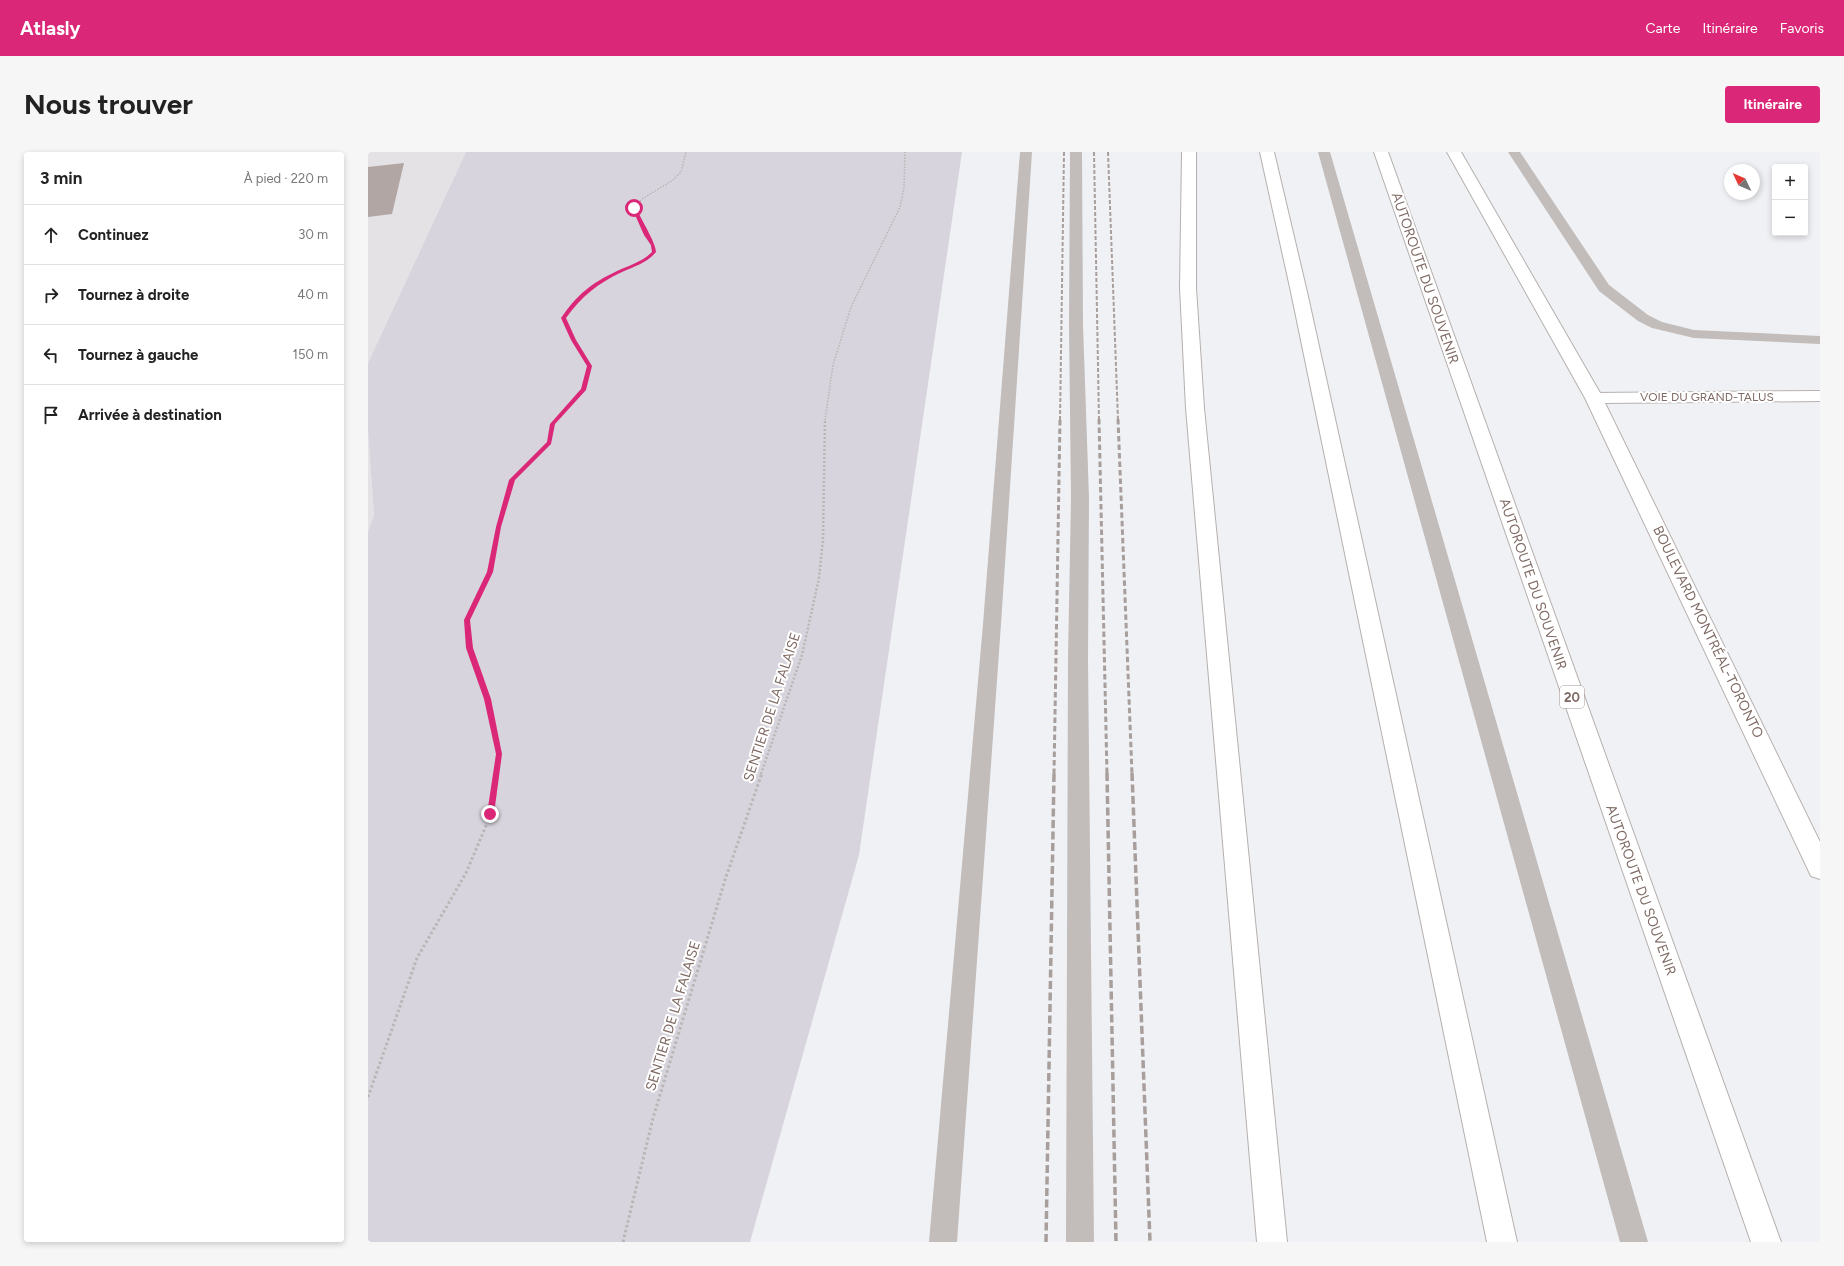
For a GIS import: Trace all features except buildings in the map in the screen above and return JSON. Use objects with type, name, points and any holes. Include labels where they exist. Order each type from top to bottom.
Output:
[{"type":"main road","points":[[1189,152],[1189,295],[1194,408],[1272,1242]]},
{"type":"main road","points":[[1267,152],[1299,292],[1337,476],[1502,1242]]},
{"type":"main road","name":"AUTOROUTE DU SOUVENIR","points":[[1380,152],[1766,1242]]},
{"type":"main road","name":"BOULEVARD MONTRÉAL-TORONTO","points":[[1454,152],[1594,398],[1630,470],[1820,868]]},
{"type":"main road","name":"VOIE DU GRAND-TALUS","points":[[1594,398],[1820,396]]},
{"type":"lane","points":[[943,1242],[992,624],[1026,152]]},
{"type":"lane","points":[[1076,152],[1076,317],[1080,498],[1078,666],[1080,1242]]},
{"type":"lane","points":[[1324,152],[1634,1242]]},
{"type":"lane","points":[[1514,152],[1604,288],[1643,318],[1657,325],[1694,334],[1820,340]]},
{"type":"path","points":[[368,1097],[417,958],[466,873],[490,814],[499,754],[488,699],[469,648],[467,620],[490,572],[499,527],[512,480],[549,443],[553,424],[583,390],[590,366],[573,340],[563,318],[575,302],[592,286],[619,272],[646,261],[654,252],[654,245],[646,235],[634,208],[642,199],[673,180],[681,172],[686,152]]},
{"type":"path","name":"SENTIER DE LA FALAISE","points":[[622,1242],[653,1118],[725,880],[802,656],[819,578],[823,538],[825,416],[831,373],[851,307],[900,207],[904,188],[905,152]]},
{"type":"shaded area","points":[[368,152],[466,152],[368,363]]},
{"type":"shaded area","points":[[466,152],[962,152],[859,855],[750,1242],[368,1242],[368,532],[374,515],[368,431],[368,363]]},
{"type":"shaded area","points":[[368,431],[374,515],[368,532]]},
{"type":"railway","points":[[1060,420],[1064,152]]},
{"type":"railway","points":[[1094,152],[1099,420]]},
{"type":"railway","points":[[1108,152],[1118,420]]},
{"type":"railway","points":[[1054,774],[1060,419]]},
{"type":"railway","points":[[1099,419],[1107,774]]},
{"type":"railway","points":[[1118,419],[1132,774]]},
{"type":"railway","points":[[1046,1242],[1054,773]]},
{"type":"railway","points":[[1107,773],[1116,1242]]},
{"type":"railway","points":[[1132,773],[1150,1242]]},
{"type":"route","points":[[490,814],[499,754],[488,699],[469,648],[467,620],[490,572],[499,527],[512,480],[549,443],[553,424],[583,390],[590,366],[573,340],[563,318],[575,302],[592,286],[619,272],[646,261],[654,252],[654,245],[646,235],[634,208]]}]
